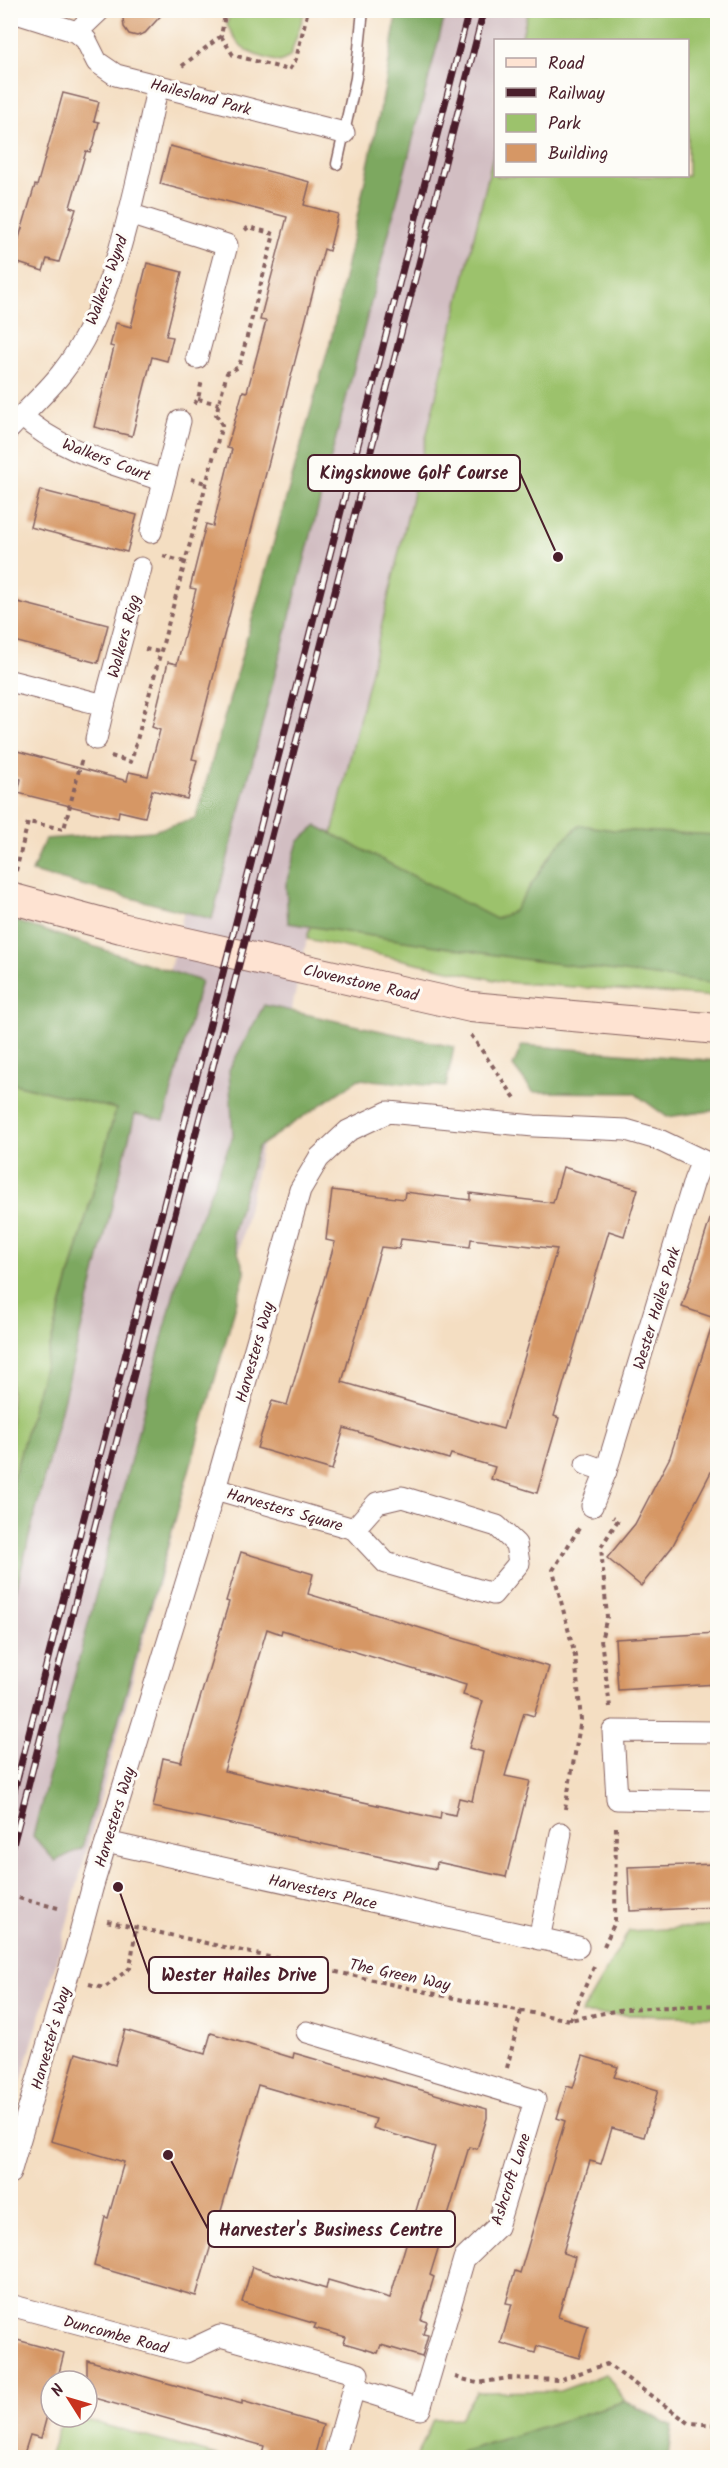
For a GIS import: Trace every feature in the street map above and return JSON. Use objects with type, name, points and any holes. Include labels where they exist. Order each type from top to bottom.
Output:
[{"type":"street","points":[[10,11],[77,32],[100,10]]},
{"type":"street","name":"Hailesland Park","points":[[77,32],[86,40],[97,62],[116,75],[344,134]]},
{"type":"street","name":"Walkers Wynd","points":[[16,422],[61,374],[91,325],[129,214],[158,85]]},
{"type":"street","name":"Walkers Wynd","points":[[129,214],[227,245]]},
{"type":"street","points":[[197,358],[227,245]]},
{"type":"street","name":"Walkers Court","points":[[151,532],[180,421]]},
{"type":"street","name":"Walkers Court","points":[[16,422],[77,450],[165,481]]},
{"type":"street","name":"Walkers Rigg","points":[[96,739],[141,568]]},
{"type":"street","points":[[10,681],[104,705]]},
{"type":"street","name":"Clovenstone Road","points":[[12,889],[121,928],[471,1007],[717,1029]]},
{"type":"street","name":"Harvesters Way","points":[[79,1937],[215,1489],[300,1190],[319,1158],[348,1131],[388,1112],[534,1126],[626,1130],[657,1139],[710,1165]]},
{"type":"street","name":"Wester Hailes Park","points":[[592,1506],[606,1471],[694,1181],[710,1165]]},
{"type":"street","points":[[586,1464],[606,1471]]},
{"type":"street","name":"Harvesters Square","points":[[215,1489],[354,1530],[386,1563],[493,1594],[519,1563],[516,1544],[497,1526],[402,1497],[377,1503],[354,1530]]},
{"type":"street","points":[[717,1732],[613,1731],[617,1799],[717,1801]]},
{"type":"street","points":[[539,1939],[561,1833]]},
{"type":"street","name":"Harvesters Place","points":[[106,1842],[578,1947]]},
{"type":"street","name":"Harvester's Way","points":[[10,2173],[79,1937]]},
{"type":"street","name":"Ashcroft Lane","points":[[307,2032],[535,2100],[497,2227],[464,2259],[420,2409],[356,2381]]},
{"type":"street","name":"Duncombe Road","points":[[10,2306],[186,2352],[220,2336],[356,2381]]},
{"type":"street","points":[[334,2457],[356,2381]]},
{"type":"lane","points":[[337,164],[356,78],[363,10]]},
{"type":"path","points":[[158,85],[221,36],[226,10]]},
{"type":"path","points":[[221,36],[233,55],[289,70],[296,59],[307,14],[313,10]]},
{"type":"path","points":[[12,889],[28,822],[64,829],[82,757],[96,739],[108,756],[131,762],[222,425],[216,414],[227,373],[239,367],[274,234],[249,227],[227,245]]},
{"type":"path","points":[[180,421],[198,399],[203,377],[197,358]]},
{"type":"path","points":[[198,399],[219,404]]},
{"type":"path","points":[[442,1000],[469,1031],[534,1126]]},
{"type":"path","points":[[561,1833],[581,1720],[575,1656],[553,1570],[592,1506],[618,1520],[601,1547],[607,1617],[601,1640],[613,1731]]},
{"type":"path","points":[[600,1955],[615,1922],[617,1799]]},
{"type":"path","points":[[10,1896],[68,1910]]},
{"type":"path","name":"The Green Way","points":[[102,1919],[570,2020],[624,2009],[717,2005]]},
{"type":"path","points":[[67,1978],[104,1988],[130,1968],[136,1928]]},
{"type":"path","points":[[570,2020],[595,1966]]},
{"type":"path","points":[[502,2089],[522,2011]]},
{"type":"path","points":[[431,2371],[477,2383],[510,2378],[558,2380],[607,2364],[689,2423],[717,2425]]},
{"type":"shaded area","points":[[416,11],[528,11],[521,39],[494,39],[494,152],[307,939],[198,1439],[59,1953],[11,2115],[10,1607],[184,910]]},
{"type":"green space","points":[[230,11],[305,11],[290,57],[280,62],[243,48],[227,25]]},
{"type":"green space","points":[[397,11],[446,11],[212,919],[32,872],[45,839],[153,831],[196,818],[331,339],[385,87]]},
{"type":"green space","points":[[528,11],[717,11],[717,997],[504,982],[307,939],[494,152],[494,177],[689,177],[689,39],[521,39]]},
{"type":"green space","points":[[580,825],[614,830],[717,835],[717,984],[521,959],[288,923],[286,884],[298,842],[317,826],[496,919],[514,911],[556,847]]},
{"type":"green space","points":[[15,921],[201,981],[164,1120],[135,1114],[11,1610],[11,1487],[116,1109],[11,1083],[10,934]]},
{"type":"green space","points":[[264,1005],[454,1047],[446,1087],[359,1079],[258,1147],[232,1234],[245,1273],[82,1848],[55,1861],[33,1836],[181,1266],[233,1136],[229,1070]]},
{"type":"green space","points":[[522,1045],[717,1061],[717,1110],[667,1117],[634,1093],[533,1092],[513,1066]]},
{"type":"green space","points":[[11,1083],[116,1109],[11,1487]]},
{"type":"green space","points":[[717,1926],[717,2017],[581,2014],[629,1931]]},
{"type":"green space","points":[[606,2374],[625,2401],[461,2452],[455,2457],[416,2458],[433,2419],[460,2418],[476,2392],[560,2391]]},
{"type":"green space","points":[[625,2401],[672,2426],[668,2457],[455,2457],[461,2452]]},
{"type":"green space","points":[[99,2424],[220,2457],[49,2457],[59,2429],[99,2429]]},
{"type":"building","points":[[127,10],[166,10],[145,33],[137,36],[129,34],[124,27],[123,18]]},
{"type":"building","points":[[63,93],[99,102],[94,121],[99,122],[93,146],[90,152],[86,151],[70,207],[76,209],[59,262],[47,259],[43,271],[12,261],[35,185],[37,186]]},
{"type":"building","points":[[170,146],[310,182],[304,205],[338,214],[329,251],[324,249],[192,759],[197,760],[187,799],[152,790],[145,817],[119,811],[118,818],[18,793],[21,779],[10,776],[10,749],[127,781],[129,772],[148,776],[160,730],[152,727],[168,662],[177,664],[196,589],[190,588],[206,524],[213,526],[232,449],[227,448],[243,391],[247,392],[266,321],[260,320],[287,217],[160,184]]},
{"type":"building","points":[[147,263],[182,272],[166,336],[173,337],[167,361],[152,357],[132,436],[94,427],[114,347],[110,346],[116,323],[131,327]]},
{"type":"building","points":[[40,490],[137,515],[127,552],[30,527]]},
{"type":"building","points":[[10,600],[108,625],[98,663],[10,640]]},
{"type":"building","points":[[563,1167],[638,1189],[624,1236],[609,1231],[554,1416],[559,1418],[537,1493],[491,1479],[495,1467],[451,1454],[449,1459],[344,1428],[332,1470],[257,1448],[272,1401],[287,1405],[335,1242],[326,1240],[332,1190],[404,1199],[405,1192],[470,1200],[470,1193],[553,1203]],"holes":[[[401,1239],[470,1247],[471,1239],[557,1249],[503,1429],[342,1382],[381,1247],[399,1249]]]},
{"type":"building","points":[[713,1210],[717,1210],[717,1319],[682,1307]]},
{"type":"building","points":[[713,1322],[717,1323],[717,1453],[713,1468],[672,1547],[641,1586],[607,1558],[635,1524],[670,1457]]},
{"type":"building","points":[[241,1552],[313,1574],[308,1594],[549,1667],[534,1716],[524,1713],[505,1776],[530,1781],[506,1877],[437,1862],[436,1869],[153,1807],[163,1758],[181,1762],[229,1602],[226,1601]],"holes":[[[267,1629],[281,1634],[282,1630],[466,1685],[463,1695],[483,1701],[469,1748],[483,1752],[472,1801],[459,1798],[455,1815],[441,1812],[440,1819],[224,1771]]]},
{"type":"building","points":[[717,1633],[717,1684],[618,1690],[615,1639]]},
{"type":"building","points":[[717,1864],[717,1907],[630,1911],[628,1867]]},
{"type":"building","points":[[125,2030],[205,2054],[211,2033],[293,2058],[294,2053],[487,2109],[487,2118],[477,2149],[469,2147],[430,2275],[434,2277],[421,2320],[427,2322],[423,2334],[428,2335],[422,2357],[381,2345],[378,2353],[344,2343],[346,2337],[314,2328],[316,2324],[242,2302],[252,2267],[326,2289],[328,2280],[390,2298],[435,2147],[373,2128],[376,2119],[258,2085],[196,2296],[94,2266],[105,2217],[108,2218],[124,2162],[51,2141],[76,2053],[115,2065]]},
{"type":"building","points":[[583,2056],[618,2067],[614,2077],[658,2090],[644,2137],[612,2128],[601,2164],[590,2161],[573,2216],[563,2253],[575,2257],[558,2317],[588,2326],[579,2358],[537,2346],[535,2353],[501,2343],[512,2304],[506,2303],[515,2271],[520,2273],[565,2121],[557,2118],[567,2086],[573,2088]]},
{"type":"building","points":[[10,2338],[64,2353],[60,2369],[39,2369],[39,2429],[43,2429],[41,2438],[30,2435],[23,2457],[10,2457]]},
{"type":"building","points":[[87,2360],[323,2425],[314,2457],[261,2457],[264,2446],[99,2399],[99,2369],[87,2369]]},
{"type":"railway","points":[[10,1807],[469,10]]},
{"type":"railway","points":[[10,1857],[484,10]]},
{"type":"place","name":"Kingsknowe Golf Course","points":[[558,557]]},
{"type":"place","name":"Wester Hailes Drive","points":[[118,1887]]},
{"type":"place","name":"Harvester's Business Centre","points":[[168,2155]]}]
